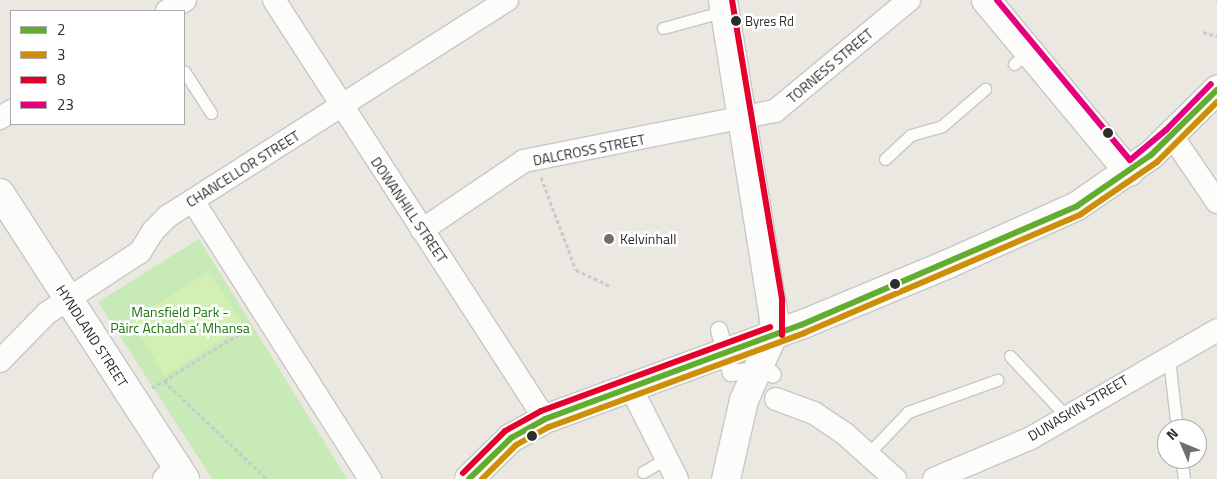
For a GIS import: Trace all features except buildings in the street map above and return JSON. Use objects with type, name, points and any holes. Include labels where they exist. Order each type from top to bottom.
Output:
[{"type":"street","points":[[170,10],[185,0]]},
{"type":"street","name":"DOWANHILL STREET","points":[[274,0],[545,419]]},
{"type":"street","name":"CHANCELLOR STREET","points":[[0,361],[47,313],[140,252],[160,223],[507,0]]},
{"type":"street","name":"TORNESS STREET","points":[[744,119],[775,111],[909,0]]},
{"type":"street","points":[[986,0],[1022,57],[1128,172]]},
{"type":"street","points":[[724,6],[773,300],[773,335],[764,373],[736,428],[726,479]]},
{"type":"street","points":[[469,479],[511,438],[545,419],[630,388],[722,341],[773,335],[948,264],[1069,210],[1128,172],[1172,136],[1217,90]]},
{"type":"street","name":"DALCROSS STREET","points":[[422,230],[509,173],[515,166],[744,119]]},
{"type":"street","points":[[1172,136],[1217,202]]},
{"type":"street","name":"HYNDLAND STREET","points":[[0,193],[175,475]]},
{"type":"street","points":[[193,201],[370,479]]},
{"type":"street","name":"DUNASKIN STREET","points":[[934,479],[1031,438],[1124,381],[1169,359],[1217,330]]},
{"type":"street","points":[[722,341],[731,373],[764,373]]},
{"type":"street","points":[[630,388],[675,471]]},
{"type":"street","points":[[776,399],[814,413],[868,454],[895,479]]},
{"type":"lane","points":[[663,28],[724,6]]},
{"type":"lane","points":[[185,73],[211,113]]},
{"type":"lane","points":[[885,159],[911,135],[942,126],[985,89]]},
{"type":"lane","points":[[1010,356],[1066,416]]},
{"type":"lane","points":[[1169,359],[1176,419]]},
{"type":"lane","points":[[868,454],[908,412],[997,380]]},
{"type":"lane","points":[[643,472],[675,471]]},
{"type":"path","points":[[1203,32],[1217,36]]},
{"type":"path","points":[[535,161],[576,270],[610,286]]},
{"type":"path","points":[[267,316],[164,381],[267,479]]},
{"type":"green space","name":"Mansfield Park - Pàirc Achadh a' Mhansa","points":[[199,239],[347,479],[212,479],[98,302]]},
{"type":"green space","points":[[209,271],[244,326],[165,376],[131,321]]},
{"type":"transit line","name":"8","points":[[732,0],[782,299],[782,335]]},
{"type":"transit line","name":"23","points":[[997,0],[1130,160],[1166,130],[1211,84]]},
{"type":"transit line","name":"2","points":[[469,479],[511,438],[545,419],[801,325],[1077,206],[1151,155],[1217,90]]},
{"type":"transit line","name":"3","points":[[482,479],[516,445],[549,427],[804,333],[1081,214],[1157,162],[1217,102]]},
{"type":"transit line","name":"8","points":[[463,473],[505,431],[541,411],[770,327]]},
{"type":"place","name":"Byres Rd","points":[[736,21]]},
{"type":"place","name":"Kelvinhall","points":[[609,239]]}]
